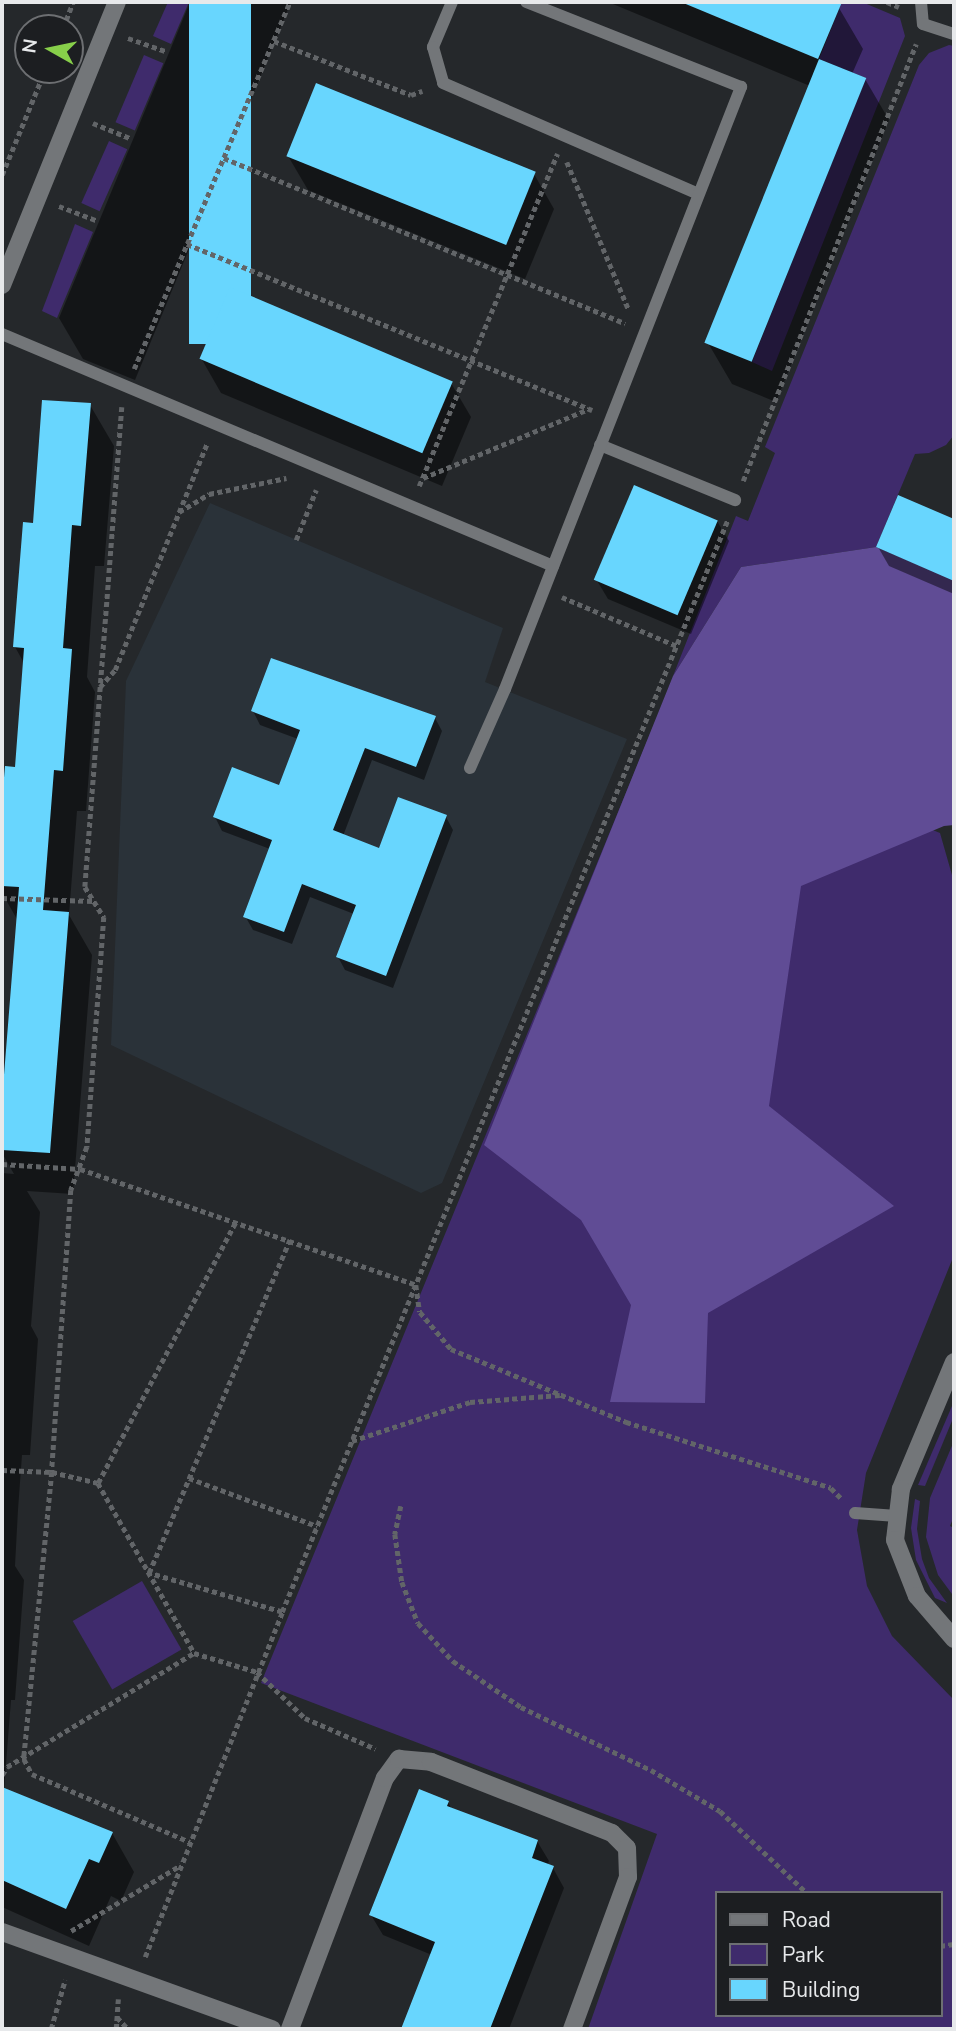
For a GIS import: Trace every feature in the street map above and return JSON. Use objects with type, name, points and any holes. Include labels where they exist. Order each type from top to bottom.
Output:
[{"type":"street","points":[[2,285],[117,2]]},
{"type":"street","points":[[952,1633],[917,1596],[895,1540],[901,1489],[954,1362]]},
{"type":"street","points":[[290,2029],[385,1778],[399,1759],[431,1762],[444,1767],[612,1833],[626,1848],[628,1877],[572,2029]]},
{"type":"street","points":[[2,1932],[272,2029]]},
{"type":"lane","points":[[453,2],[433,47],[443,83],[698,194]]},
{"type":"lane","points":[[470,768],[544,589],[741,87],[526,2]]},
{"type":"lane","points":[[921,2],[923,24],[954,34]]},
{"type":"lane","points":[[2,334],[553,566]]},
{"type":"lane","points":[[600,446],[735,500]]},
{"type":"lane","points":[[855,1513],[897,1516]]},
{"type":"path","points":[[190,1842],[32,1774],[24,1759],[52,1472],[71,1190],[87,1147],[104,917],[85,887],[119,419],[128,387],[290,2]]},
{"type":"path","points":[[136,1980],[257,1672],[677,646],[923,24],[912,13],[887,2]]},
{"type":"path","points":[[127,37],[168,52]]},
{"type":"path","points":[[274,41],[411,95],[443,83]]},
{"type":"path","points":[[2,175],[39,84]]},
{"type":"path","points":[[93,122],[132,139]]},
{"type":"path","points":[[419,486],[564,136]]},
{"type":"path","points":[[224,158],[629,324]]},
{"type":"path","points":[[568,162],[632,318]]},
{"type":"path","points":[[58,206],[98,221]]},
{"type":"path","points":[[187,244],[593,410],[422,479]]},
{"type":"path","points":[[100,688],[115,670],[214,423]]},
{"type":"path","points":[[296,540],[324,470]]},
{"type":"path","points":[[178,512],[209,494],[287,478]]},
{"type":"path","points":[[544,589],[677,646]]},
{"type":"path","points":[[2,898],[94,901]]},
{"type":"path","points":[[2,1164],[80,1169],[416,1285]]},
{"type":"path","points":[[97,1483],[236,1221]]},
{"type":"path","points":[[149,1573],[290,1240]]},
{"type":"path","points":[[416,1285],[420,1312],[451,1349],[626,1422],[831,1488],[855,1513]]},
{"type":"path","points":[[352,1441],[470,1402],[561,1395]]},
{"type":"path","points":[[2,1470],[52,1472],[97,1483],[194,1653],[257,1672],[306,1718],[399,1759]]},
{"type":"path","points":[[189,1478],[317,1526]]},
{"type":"path","points":[[401,1506],[395,1534],[402,1582],[418,1623],[453,1661],[521,1707],[651,1770],[720,1811],[805,1891]]},
{"type":"path","points":[[149,1573],[282,1612]]},
{"type":"path","points":[[2,1775],[7,1767],[194,1653]]},
{"type":"path","points":[[65,1934],[182,1864]]},
{"type":"path","points":[[51,2029],[71,1958]]},
{"type":"path","points":[[117,2017],[128,2029]]},
{"type":"shaded area","points":[[210,503],[503,628],[485,682],[627,739],[442,1183],[421,1193],[111,1045],[126,681]]},
{"type":"shaded area","points":[[876,547],[954,580],[954,825],[944,826],[801,886],[769,1106],[894,1206],[708,1313],[705,1403],[610,1402],[631,1305],[581,1220],[484,1145],[673,676],[741,567]]},
{"type":"green space","points":[[168,2],[189,2],[171,44],[153,36]]},
{"type":"green space","points":[[829,2],[862,2],[900,18],[905,36],[772,371],[752,362],[866,78],[819,59],[840,7]]},
{"type":"green space","points":[[949,45],[954,46],[954,435],[946,445],[929,453],[915,454],[876,547],[741,567],[673,676],[736,516],[748,521],[775,453],[765,447],[919,65],[929,53]]},
{"type":"green space","points":[[144,55],[163,63],[135,130],[115,122]]},
{"type":"green space","points":[[109,141],[127,149],[100,211],[81,203]]},
{"type":"green space","points":[[75,224],[93,232],[57,318],[42,311]]},
{"type":"green space","points":[[657,717],[940,833],[954,882],[954,1255],[866,1473],[857,1530],[867,1586],[892,1636],[954,1700],[954,2029],[588,2029],[657,1834],[261,1683]]},
{"type":"green space","points":[[952,1406],[954,1416],[925,1486],[918,1485]]},
{"type":"green space","points":[[954,1441],[954,1516],[950,1526],[954,1528],[952,1594],[938,1575],[926,1537],[930,1498]]},
{"type":"green space","points":[[915,1499],[920,1501],[917,1529],[922,1559],[929,1578],[947,1603],[935,1598],[916,1560],[911,1528]]},
{"type":"green space","points":[[142,1581],[182,1649],[112,1689],[73,1621]]},
{"type":"building","points":[[189,2],[251,2],[251,344],[189,344]]},
{"type":"building","points":[[681,2],[842,2],[818,59]]},
{"type":"building","points":[[819,59],[866,78],[752,362],[704,343]]},
{"type":"building","points":[[316,83],[536,172],[506,245],[286,156]]},
{"type":"building","points":[[230,287],[453,382],[422,453],[200,359]]},
{"type":"building","points":[[42,400],[91,403],[81,526],[72,525],[63,648],[72,649],[63,771],[54,770],[43,910],[69,912],[50,1153],[2,1150],[2,1100],[19,887],[2,886],[2,802],[5,766],[15,767],[24,648],[13,647],[23,522],[33,523]]},
{"type":"building","points":[[634,485],[718,521],[678,615],[594,580]]},
{"type":"building","points":[[898,495],[954,519],[954,581],[876,547]]},
{"type":"building","points":[[271,658],[436,716],[416,767],[365,748],[333,830],[379,848],[398,797],[447,815],[386,976],[336,957],[356,905],[302,884],[284,932],[243,917],[272,840],[213,817],[232,767],[279,785],[300,730],[251,711]]},
{"type":"building","points":[[2,1787],[113,1832],[99,1863],[89,1859],[66,1909],[2,1880]]},
{"type":"building","points":[[419,1789],[449,1801],[447,1806],[538,1840],[532,1858],[554,1866],[490,2029],[401,2029],[435,1942],[369,1915]]}]
